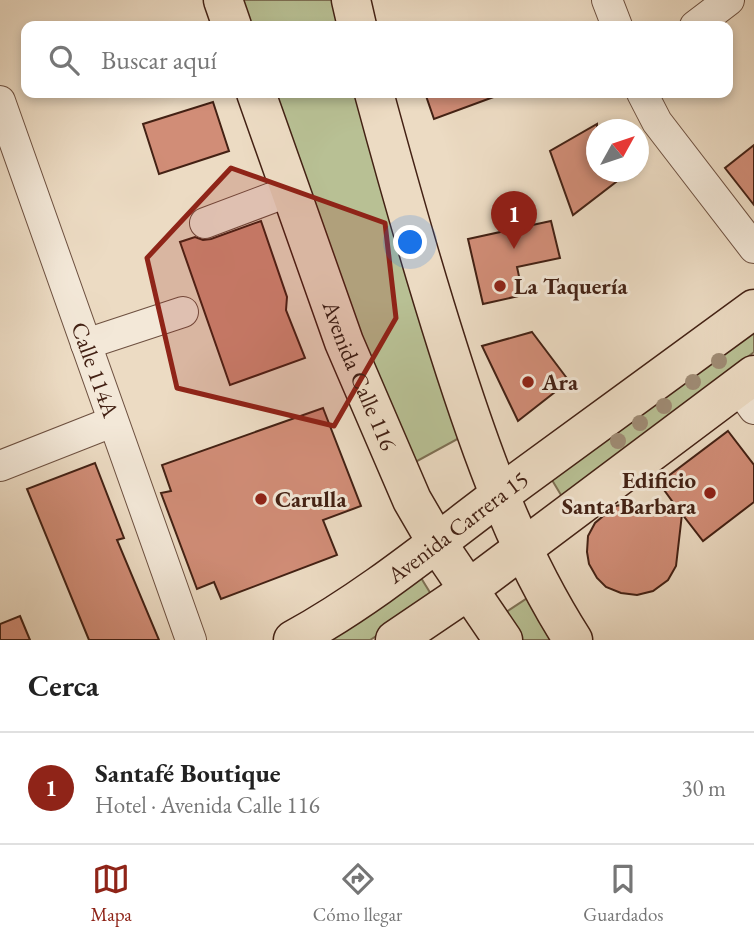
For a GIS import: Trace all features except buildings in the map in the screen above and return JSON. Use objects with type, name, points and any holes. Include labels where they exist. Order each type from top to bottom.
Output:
[{"type":"main road","points":[[223,0],[230,21]]},
{"type":"main road","points":[[351,0],[357,21]]},
{"type":"main road","name":"Avenida Calle 116","points":[[258,98],[353,365],[412,500],[503,640]]},
{"type":"main road","points":[[375,98],[423,268],[475,432],[546,597],[573,640]]},
{"type":"main road","name":"Avenida Carrera 15","points":[[293,640],[356,602],[754,309]]},
{"type":"main road","points":[[395,640],[749,391]]},
{"type":"street","points":[[607,0],[615,21]]},
{"type":"street","points":[[702,21],[729,0]]},
{"type":"street","points":[[645,98],[657,122],[754,248]]},
{"type":"street","name":"Calle 114A","points":[[0,101],[9,157],[86,344],[191,640]]},
{"type":"street","points":[[205,223],[290,191]]},
{"type":"street","points":[[86,344],[183,312]]},
{"type":"street","points":[[0,466],[112,422]]},
{"type":"highlighted area","points":[[231,168],[385,223],[396,318],[334,426],[177,388],[147,258]]},
{"type":"green space","points":[[234,0],[339,0],[344,21],[241,21]]},
{"type":"green space","points":[[268,98],[363,98],[463,436],[408,466]]},
{"type":"green space","points":[[754,322],[754,352],[564,500],[549,475]]},
{"type":"green space","points":[[418,573],[434,599],[370,640],[317,640]]},
{"type":"green space","points":[[532,595],[560,640],[515,640],[500,616]]},
{"type":"place","name":"Santafé Boutique","points":[[514,249]]},
{"type":"place","name":"La Taquería","points":[[500,286]]},
{"type":"place","name":"Ara","points":[[528,382]]},
{"type":"place","name":"Edificio Santa Barbara","points":[[710,493]]},
{"type":"place","name":"Carulla","points":[[261,499]]}]
